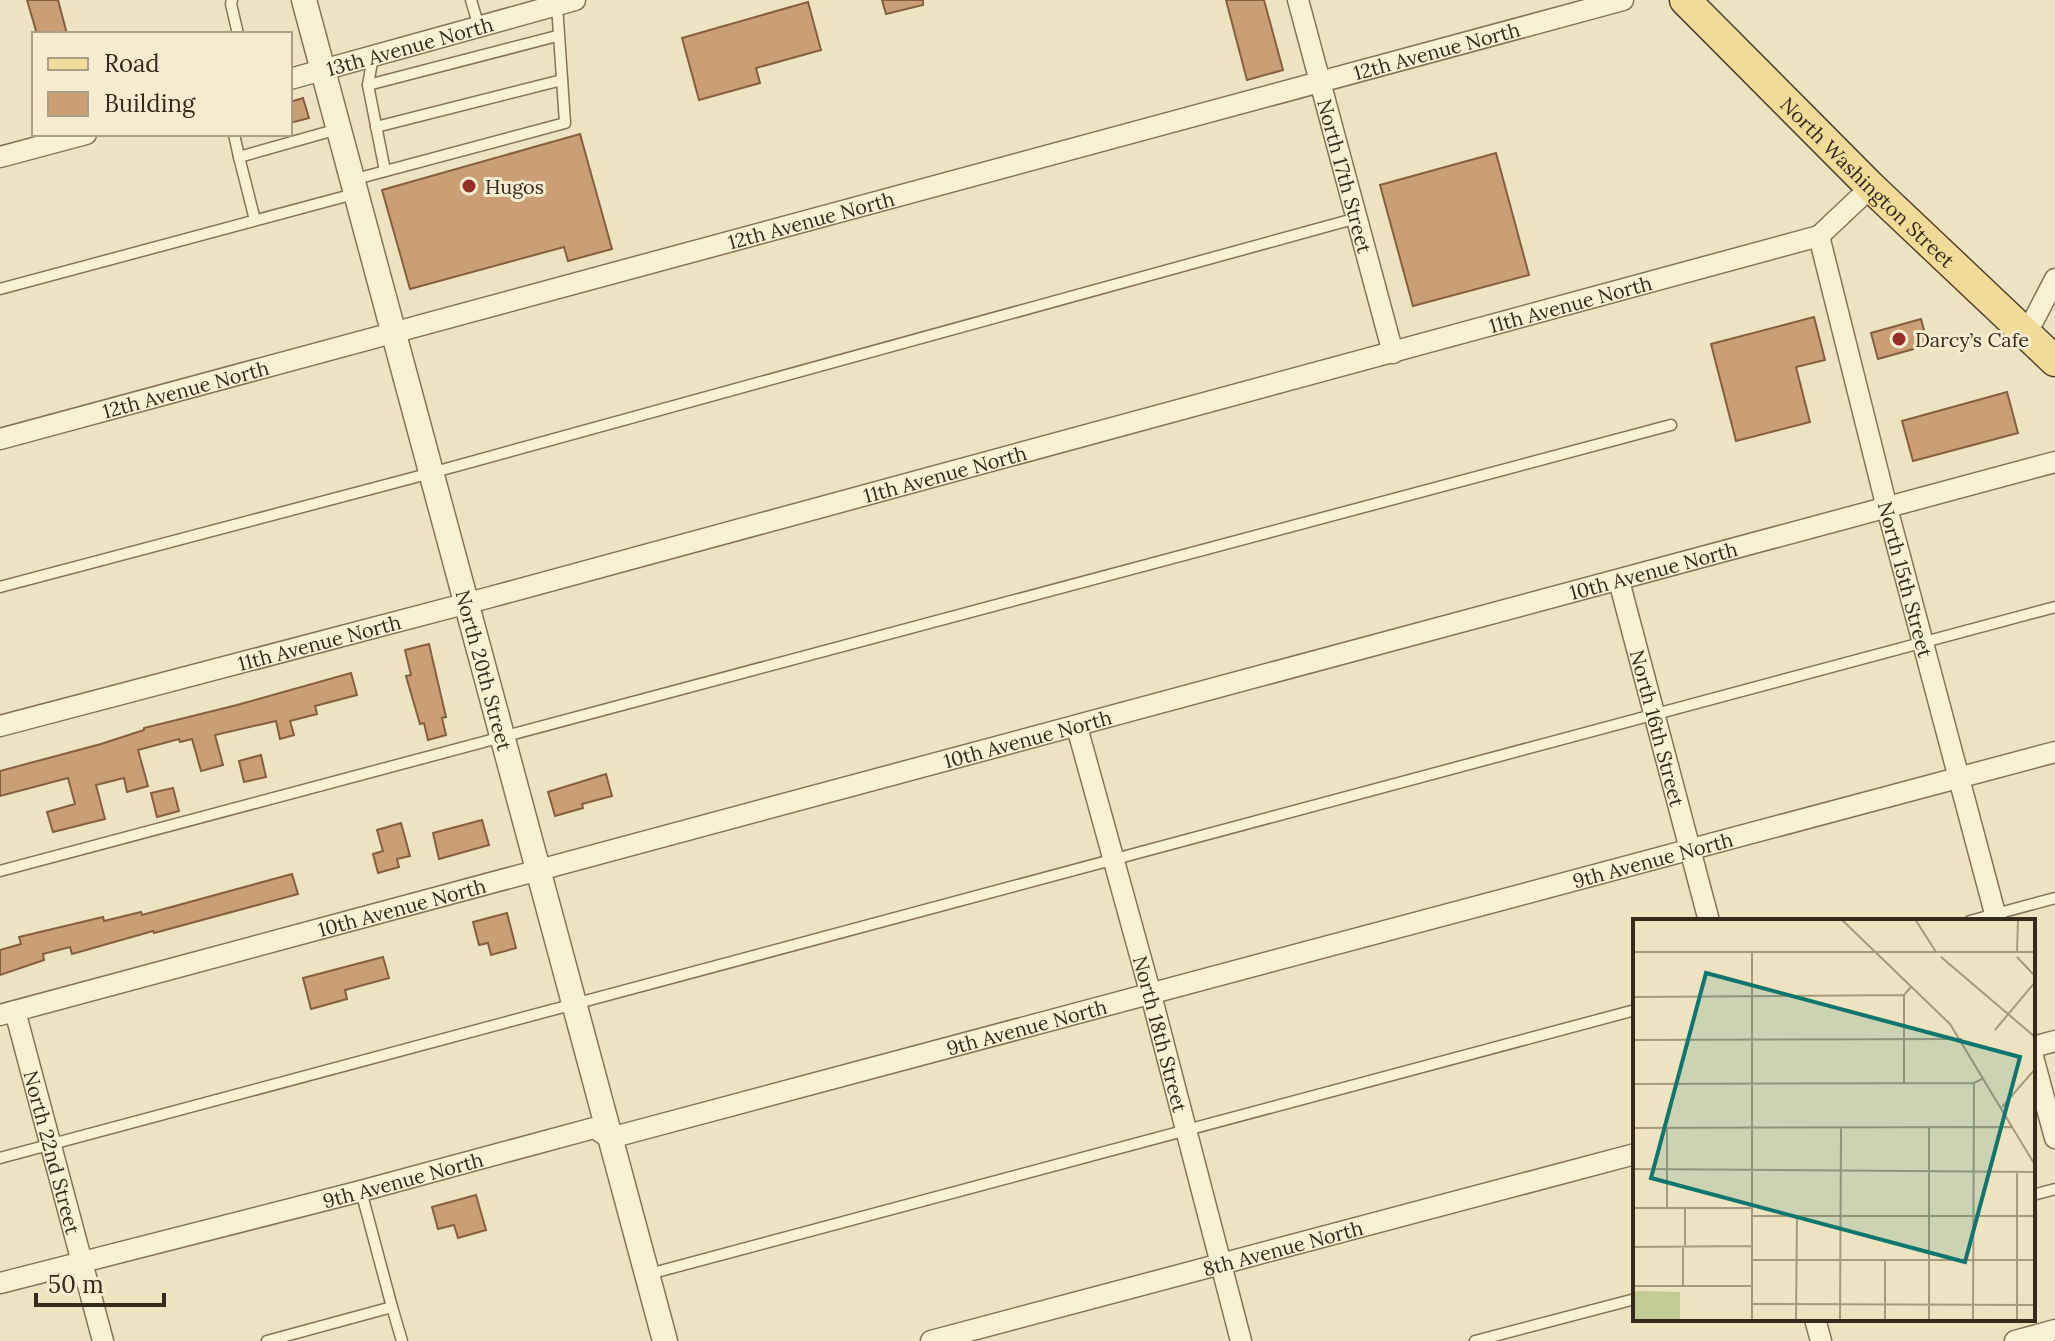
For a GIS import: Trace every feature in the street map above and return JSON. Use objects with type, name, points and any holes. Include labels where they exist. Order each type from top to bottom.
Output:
[{"type":"main road","name":"North Washington Street","points":[[1685,0],[1871,187],[2055,361]]},
{"type":"street","name":"North 20th Street","points":[[304,0],[665,1341]]},
{"type":"street","name":"North 17th Street","points":[[1298,0],[1393,353]]},
{"type":"street","name":"12th Avenue North","points":[[0,439],[1623,0]]},
{"type":"street","name":"13th Avenue North","points":[[292,78],[566,2]]},
{"type":"street","points":[[0,157],[79,136]]},
{"type":"street","name":"11th Avenue North","points":[[0,726],[466,603],[1819,236],[1871,187]]},
{"type":"street","name":"North 15th Street","points":[[1819,236],[1887,508],[1996,918]]},
{"type":"street","points":[[2027,333],[2055,279]]},
{"type":"street","name":"10th Avenue North","points":[[7,1013],[2055,462]]},
{"type":"street","name":"North 16th Street","points":[[1619,581],[1708,919]]},
{"type":"street","name":"North 18th Street","points":[[1077,727],[1241,1341]]},
{"type":"street","name":"9th Avenue North","points":[[0,1283],[594,1128],[610,1138],[2055,752]]},
{"type":"street","name":"North 22nd Street","points":[[7,1013],[50,1144],[103,1341]]},
{"type":"street","points":[[2035,1046],[2055,1041]]},
{"type":"street","points":[[2035,1064],[2055,1138]]},
{"type":"street","name":"8th Avenue North","points":[[931,1341],[952,1338],[1633,1155]]},
{"type":"street","points":[[1816,1321],[1821,1341]]},
{"type":"street","points":[[2015,1341],[2055,1330]]},
{"type":"lane","points":[[232,0],[238,32]]},
{"type":"lane","points":[[471,0],[479,27]]},
{"type":"lane","points":[[0,289],[255,220],[354,187],[385,171],[565,123],[557,36],[566,2]]},
{"type":"lane","points":[[368,85],[557,36]]},
{"type":"lane","points":[[373,56],[368,85],[385,171]]},
{"type":"lane","points":[[376,127],[562,80]]},
{"type":"lane","points":[[239,157],[338,129]]},
{"type":"lane","points":[[234,136],[255,220]]},
{"type":"lane","points":[[0,587],[431,473],[1357,218]]},
{"type":"lane","points":[[0,871],[1671,425]]},
{"type":"lane","points":[[0,1158],[2055,607]]},
{"type":"lane","points":[[1996,918],[2055,898]]},
{"type":"lane","points":[[647,1274],[1633,1011]]},
{"type":"lane","points":[[2035,1194],[2055,1189]]},
{"type":"lane","points":[[361,1191],[402,1341]]},
{"type":"lane","points":[[1475,1341],[1633,1300]]},
{"type":"lane","points":[[267,1341],[392,1307]]},
{"type":"building","points":[[27,0],[58,0],[66,32],[36,32]]},
{"type":"building","points":[[882,0],[923,0],[923,5],[886,14]]},
{"type":"building","points":[[1226,0],[1264,0],[1283,70],[1247,80]]},
{"type":"building","points":[[808,2],[821,50],[756,68],[760,83],[699,100],[682,38]]},
{"type":"building","points":[[303,98],[309,118],[292,122],[292,101]]},
{"type":"building","points":[[580,134],[612,249],[568,261],[564,247],[410,289],[382,190]]},
{"type":"building","points":[[1496,153],[1529,275],[1413,306],[1380,185]]},
{"type":"building","points":[[1814,317],[1825,360],[1796,367],[1810,422],[1736,441],[1711,344]]},
{"type":"building","name":"Darcy’s Cafe","points":[[1921,319],[1928,345],[1878,359],[1871,333]]},
{"type":"building","points":[[2007,392],[2018,433],[1913,461],[1902,421]]},
{"type":"building","points":[[429,644],[446,717],[442,718],[446,735],[428,740],[406,676],[411,675],[405,650]]},
{"type":"building","points":[[351,673],[357,695],[315,706],[317,714],[290,721],[294,735],[280,739],[276,721],[215,735],[223,765],[201,771],[192,739],[180,742],[179,739],[138,750],[148,786],[127,792],[124,778],[96,785],[105,819],[53,832],[47,812],[75,804],[68,778],[0,796],[0,771],[101,744],[144,728]]},
{"type":"building","points":[[261,755],[266,777],[244,782],[239,761]]},
{"type":"building","points":[[606,774],[612,796],[555,816],[548,792]]},
{"type":"building","points":[[173,788],[179,811],[157,817],[151,793]]},
{"type":"building","points":[[482,820],[489,845],[439,859],[433,833]]},
{"type":"building","points":[[401,823],[410,856],[397,859],[399,867],[378,873],[373,854],[383,851],[377,830]]},
{"type":"building","points":[[292,874],[298,894],[72,954],[70,947],[43,954],[44,960],[0,975],[0,950],[21,944],[19,937],[103,917],[104,921],[141,912],[142,915]]},
{"type":"building","points":[[507,913],[516,948],[491,955],[488,943],[479,945],[473,922]]},
{"type":"building","points":[[383,957],[389,978],[345,990],[347,999],[311,1009],[303,978]]},
{"type":"building","points":[[476,1195],[486,1230],[458,1238],[454,1225],[438,1229],[432,1207]]},
{"type":"place","name":"Hugos","points":[[469,186]]},
{"type":"place","name":"Darcy’s Cafe","points":[[1899,339]]}]
